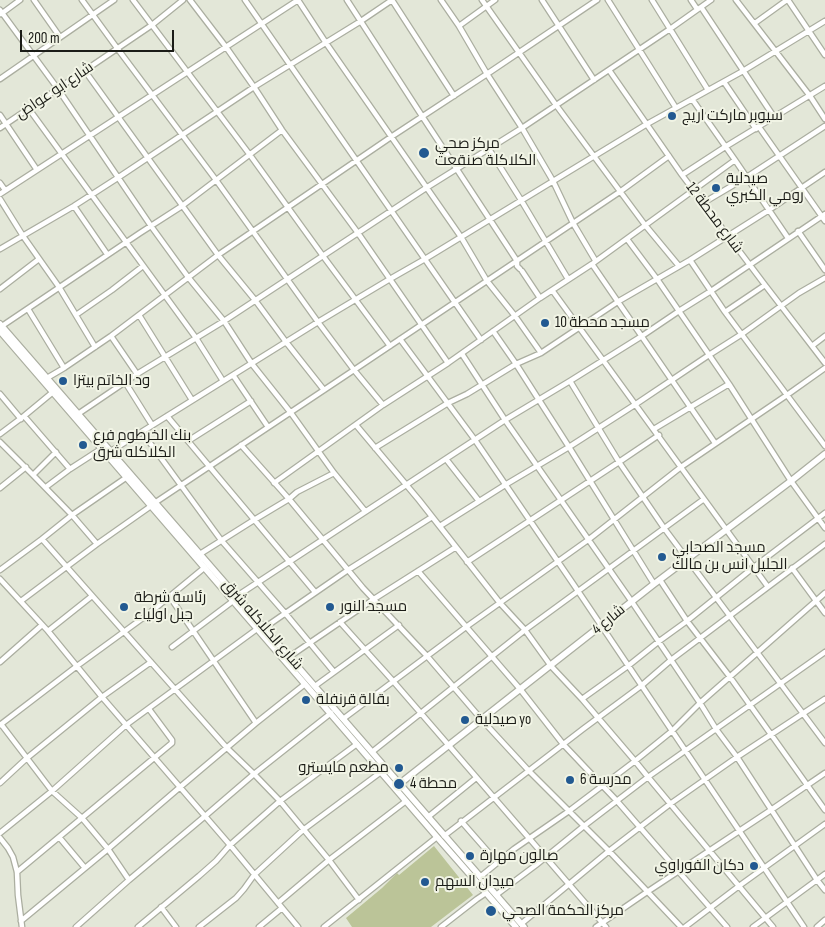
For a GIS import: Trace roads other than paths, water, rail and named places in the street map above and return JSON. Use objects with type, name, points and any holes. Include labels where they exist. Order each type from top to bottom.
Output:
[{"type":"street","points":[[20,0],[1,13],[35,56],[188,277],[224,321],[252,364],[365,511]]},
{"type":"street","points":[[34,0],[60,37]]},
{"type":"street","points":[[82,0],[216,180],[318,322],[383,405]]},
{"type":"street","points":[[0,79],[114,0]]},
{"type":"street","points":[[133,0],[250,155],[390,346]]},
{"type":"street","name":"شارع ابو عواض","points":[[0,128],[152,25],[183,0]]},
{"type":"street","points":[[190,0],[226,47],[282,130],[358,233],[448,363]]},
{"type":"street","points":[[245,0],[481,340]]},
{"type":"street","points":[[0,194],[298,0],[460,237],[487,281],[541,353]]},
{"type":"street","points":[[347,0],[517,261],[517,266],[540,298]]},
{"type":"street","points":[[0,248],[74,206],[254,87],[392,0],[454,96]]},
{"type":"street","points":[[441,0],[459,26],[553,181],[594,262],[715,443]]},
{"type":"street","points":[[482,0],[556,105],[645,225],[679,266]]},
{"type":"street","points":[[459,26],[495,0]]},
{"type":"street","points":[[550,0],[543,2],[594,80]]},
{"type":"street","points":[[47,378],[111,336],[218,255],[597,0]]},
{"type":"street","points":[[608,0],[676,108]]},
{"type":"street","points":[[691,0],[699,8],[774,117]]},
{"type":"street","points":[[78,414],[137,374],[224,321],[426,188],[489,150],[711,0]]},
{"type":"street","points":[[736,0],[810,96],[825,119]]},
{"type":"street","points":[[755,23],[787,0],[825,55]]},
{"type":"street","points":[[655,1],[708,90]]},
{"type":"street","points":[[111,451],[318,322],[647,124],[776,52],[825,21]]},
{"type":"street","name":"شارع محطة 12","points":[[609,70],[693,190],[825,363]]},
{"type":"street","points":[[85,71],[218,255],[324,390]]},
{"type":"street","points":[[724,82],[780,156],[801,188],[823,215],[825,221]]},
{"type":"street","points":[[682,175],[825,86]]},
{"type":"street","points":[[692,99],[736,160],[788,238]]},
{"type":"street","points":[[30,109],[196,338],[223,381]]},
{"type":"street","points":[[0,115],[37,170]]},
{"type":"street","points":[[703,203],[825,126]]},
{"type":"street","points":[[1,327],[107,254],[182,206],[282,130]]},
{"type":"street","points":[[489,150],[568,279]]},
{"type":"street","points":[[21,601],[153,504],[621,191],[669,156]]},
{"type":"street","points":[[274,483],[383,405],[462,354],[627,239],[736,160]]},
{"type":"street","points":[[375,448],[516,364],[541,353],[619,301],[690,260],[769,210],[825,172]]},
{"type":"street","points":[[0,183],[4,190]]},
{"type":"street","points":[[0,200],[59,287],[95,347]]},
{"type":"street","points":[[74,206],[107,254]]},
{"type":"street","points":[[172,647],[235,598],[365,511],[505,420],[642,336],[823,215]]},
{"type":"street","points":[[798,231],[825,270]]},
{"type":"street","points":[[627,239],[679,311],[729,384],[791,481],[825,528]]},
{"type":"street","points":[[0,289],[39,259]]},
{"type":"street","points":[[690,260],[725,312],[825,446]]},
{"type":"street","points":[[76,315],[143,266]]},
{"type":"street","points":[[440,526],[636,404],[742,334],[799,293],[825,278]]},
{"type":"street","points":[[725,312],[765,285]]},
{"type":"street","points":[[552,290],[768,587]]},
{"type":"street","points":[[28,309],[64,368]]},
{"type":"street","points":[[139,315],[192,400]]},
{"type":"street","name":"شارع الكلاكله شرق","points":[[1,327],[111,451],[204,568],[235,598]]},
{"type":"street","name":"شارع الكلاكله شرق","points":[[1,327],[101,449],[200,554],[305,684],[381,772],[428,817],[496,895],[518,925]]},
{"type":"street","points":[[493,331],[539,400],[654,584]]},
{"type":"street","points":[[111,336],[137,374]]},
{"type":"street","points":[[812,346],[825,336]]},
{"type":"street","points":[[400,339],[475,440],[804,927]]},
{"type":"street","points":[[462,354],[505,420],[737,757],[794,846],[825,890]]},
{"type":"street","points":[[343,719],[466,627],[615,520],[681,467],[825,368]]},
{"type":"street","points":[[233,375],[268,427]]},
{"type":"street","points":[[570,381],[619,462],[664,528],[825,743]]},
{"type":"street","points":[[125,382],[152,425]]},
{"type":"street","points":[[654,429],[729,384]]},
{"type":"street","points":[[0,434],[53,392]]},
{"type":"street","points":[[0,394],[70,469]]},
{"type":"street","points":[[188,441],[251,401]]},
{"type":"street","points":[[168,416],[315,592]]},
{"type":"street","points":[[356,425],[440,526],[500,603],[525,630],[551,666],[598,717],[773,927]]},
{"type":"street","points":[[142,432],[221,540],[334,672]]},
{"type":"street","points":[[467,562],[658,435]]},
{"type":"street","points":[[0,442],[46,487],[97,544]]},
{"type":"street","points":[[241,445],[348,570],[427,656],[482,720],[681,927]]},
{"type":"street","points":[[46,487],[101,449]]},
{"type":"street","points":[[33,475],[56,452]]},
{"type":"street","name":"شارع 4","points":[[397,786],[687,558],[825,454]]},
{"type":"street","points":[[446,459],[480,501]]},
{"type":"street","points":[[0,488],[26,468]]},
{"type":"street","points":[[200,554],[289,499],[297,492],[334,473]]},
{"type":"street","points":[[0,570],[72,515],[127,477]]},
{"type":"street","points":[[372,752],[525,630],[704,499]]},
{"type":"street","points":[[582,699],[687,621],[825,513]]},
{"type":"street","points":[[0,833],[52,791],[126,725],[261,628],[432,517]]},
{"type":"street","points":[[42,539],[227,748],[280,801],[329,860],[359,900]]},
{"type":"street","points":[[444,836],[461,821],[641,686],[671,660],[825,544]]},
{"type":"street","points":[[289,657],[374,599],[456,547]]},
{"type":"street","points":[[129,880],[108,849],[82,818],[52,791],[1,725],[170,597],[204,568]]},
{"type":"street","points":[[792,568],[825,613]]},
{"type":"street","points":[[418,571],[520,690],[563,744],[617,801],[727,927]]},
{"type":"street","points":[[0,579],[48,631],[298,927]]},
{"type":"street","points":[[660,580],[687,621],[730,677],[825,810]]},
{"type":"street","points":[[480,877],[497,862],[569,811],[672,731],[700,703],[825,594]]},
{"type":"street","points":[[48,631],[92,596]]},
{"type":"street","points":[[170,597],[256,723]]},
{"type":"street","points":[[340,622],[604,925]]},
{"type":"street","points":[[0,662],[42,625]]},
{"type":"street","points":[[315,686],[399,625]]},
{"type":"street","name":"شارع الكلاكله شرق","points":[[261,628],[315,686],[372,752],[406,801],[437,837],[486,893],[518,925]]},
{"type":"street","points":[[496,895],[648,777],[825,652]]},
{"type":"street","points":[[0,783],[27,758],[102,697],[151,662]]},
{"type":"street","points":[[21,921],[305,684]]},
{"type":"street","points":[[506,927],[518,925],[670,804],[825,699]]},
{"type":"street","points":[[17,872],[172,742],[149,709]]},
{"type":"street","points":[[76,927],[254,774],[331,713]]},
{"type":"street","points":[[138,927],[216,861],[280,801],[357,744]]},
{"type":"street","points":[[199,927],[236,898],[254,875],[304,830],[381,772]]},
{"type":"street","points":[[596,927],[604,925],[647,892],[825,773]]},
{"type":"street","points":[[428,817],[476,778]]},
{"type":"street","points":[[278,903],[329,860],[406,801]]},
{"type":"street","points":[[461,821],[497,862]]},
{"type":"street","points":[[685,927],[825,824]]},
{"type":"street","points":[[59,837],[86,868]]},
{"type":"street","points":[[324,927],[437,837]]},
{"type":"street","points":[[0,838],[13,857],[17,872],[22,927]]},
{"type":"street","points":[[753,927],[825,874]]},
{"type":"street","points":[[441,927],[486,893]]},
{"type":"street","points":[[161,907],[176,927]]},
{"type":"street","points":[[259,927],[282,908]]},
{"type":"street","points":[[816,927],[825,920]]},
{"type":"place","name":"سيوبر ماركت اريج","points":[[672,116]]},
{"type":"place","name":"مركز صحي الكلاكلة صنقعت","points":[[424,153]]},
{"type":"place","name":"صيدلية رومي الكبري","points":[[716,188]]},
{"type":"place","name":"مسجد محطة 10","points":[[545,323]]},
{"type":"place","name":"ود الخاتم بيتزا","points":[[63,381]]},
{"type":"place","name":"بنك الخرطوم فرع الكلاكله شرق","points":[[83,445]]},
{"type":"place","name":"مسجد الصحابي الجليل انس بن مالك","points":[[662,557]]},
{"type":"place","name":"رئاسة شرطة جبل اولياء","points":[[124,607]]},
{"type":"place","name":"مسجد النور","points":[[330,607]]},
{"type":"place","name":"بقالة قرنفلة","points":[[306,700]]},
{"type":"place","name":"صيدلية yo","points":[[465,720]]},
{"type":"place","name":"مطعم مايسترو","points":[[399,768]]},
{"type":"place","name":"مدرسة 6","points":[[570,780]]},
{"type":"place","name":"محطة 4","points":[[399,784]]},
{"type":"place","name":"صالون مهارة","points":[[470,856]]},
{"type":"place","name":"دكان الفوراوي","points":[[754,866]]},
{"type":"place","name":"ميدان السهم","points":[[425,882]]},
{"type":"place","name":"مركز الحكمة الصحي","points":[[491,911]]}]
